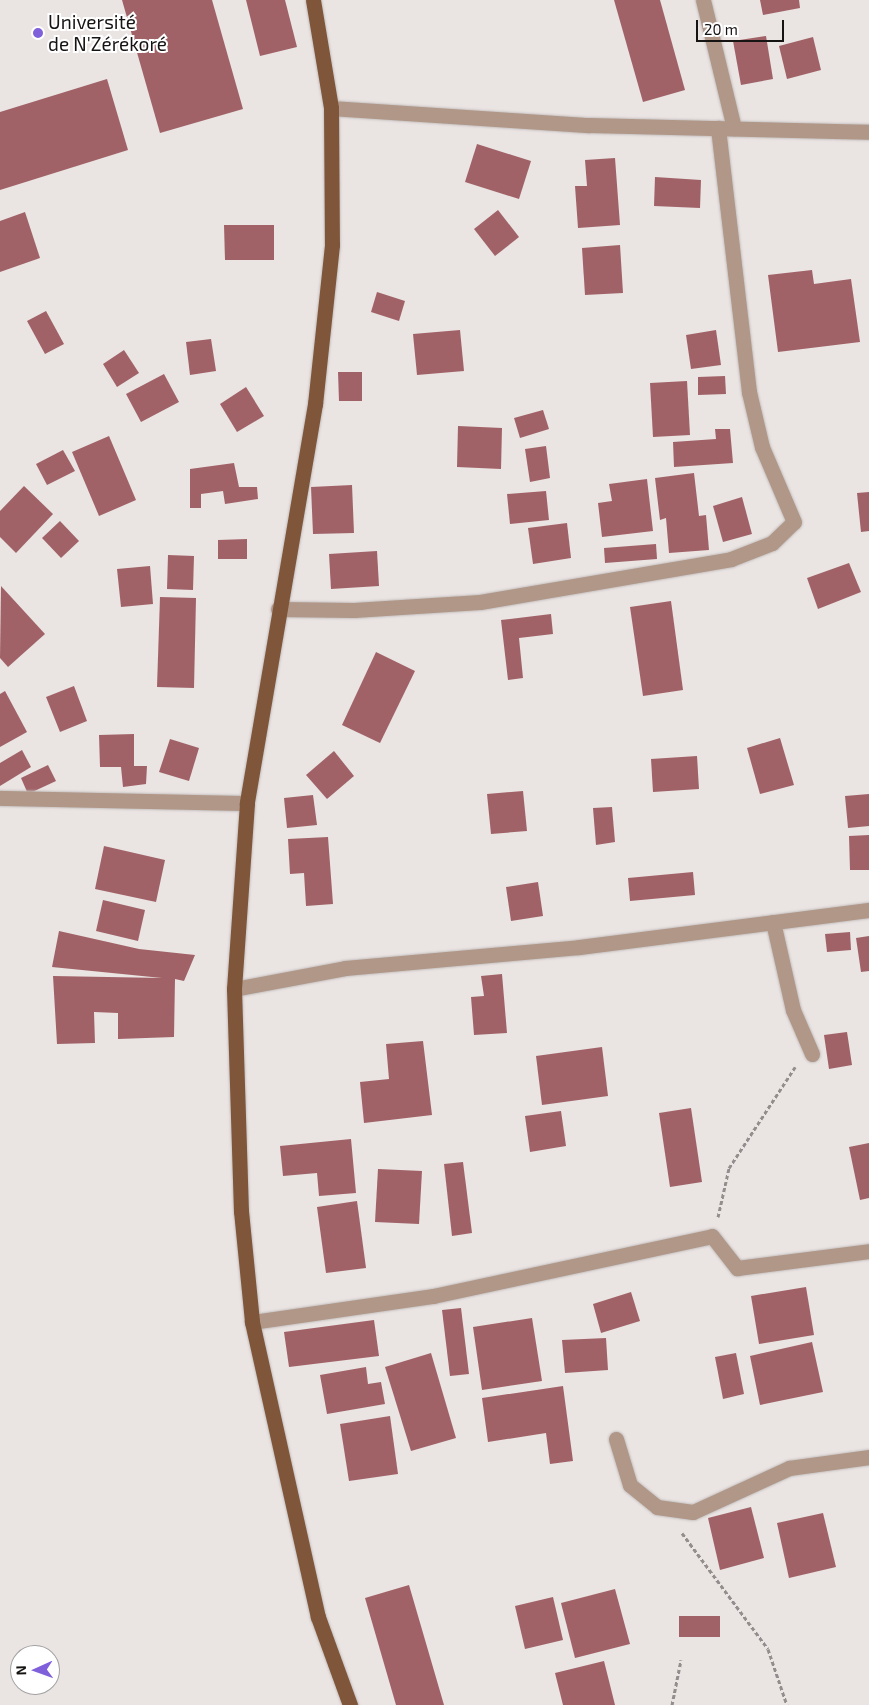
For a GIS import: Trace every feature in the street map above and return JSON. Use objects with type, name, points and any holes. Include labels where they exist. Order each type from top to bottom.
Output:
[{"type":"main road","points":[[313,0],[331,108],[332,245],[315,404],[278,608],[246,803],[234,989],[241,1211],[252,1322],[318,1617],[350,1705]]},
{"type":"street","points":[[703,0],[734,128]]},
{"type":"street","points":[[331,108],[589,125],[869,132]]},
{"type":"street","points":[[278,608],[354,610],[480,602],[731,560],[772,543],[794,522],[762,447],[748,392],[718,128]]},
{"type":"street","points":[[0,798],[246,803]]},
{"type":"street","points":[[234,989],[345,968],[579,947],[869,910]]},
{"type":"street","points":[[773,922],[793,1010],[810,1049]]},
{"type":"street","points":[[252,1322],[433,1296],[712,1236],[738,1268],[869,1252]]},
{"type":"street","points":[[616,1440],[630,1485],[657,1507],[693,1512],[790,1468],[869,1457]]},
{"type":"path","points":[[712,1236],[729,1168],[810,1049]]},
{"type":"path","points":[[677,1526],[768,1649],[787,1705]]},
{"type":"path","points":[[672,1705],[682,1660]]},
{"type":"building","points":[[122,0],[212,0],[243,109],[160,133]]},
{"type":"building","points":[[246,0],[285,0],[297,47],[260,56]]},
{"type":"building","points":[[614,0],[660,0],[685,90],[643,102]]},
{"type":"building","points":[[760,0],[799,0],[800,8],[763,15]]},
{"type":"building","points":[[766,36],[773,79],[741,85],[733,41]]},
{"type":"building","points":[[813,37],[821,70],[787,79],[779,46]]},
{"type":"building","points":[[107,79],[128,150],[0,190],[0,112]]},
{"type":"building","points":[[477,144],[531,161],[519,199],[465,182]]},
{"type":"building","points":[[615,158],[620,225],[578,228],[575,186],[587,186],[585,160]]},
{"type":"building","points":[[655,177],[701,180],[700,208],[654,206]]},
{"type":"building","points":[[498,210],[519,237],[495,256],[474,229]]},
{"type":"building","points":[[25,212],[40,258],[0,272],[0,221]]},
{"type":"building","points":[[224,225],[274,225],[274,260],[225,260]]},
{"type":"building","points":[[620,245],[623,293],[585,295],[582,248]]},
{"type":"building","points":[[812,270],[814,284],[851,279],[860,342],[778,352],[768,275]]},
{"type":"building","points":[[377,292],[405,301],[399,321],[371,312]]},
{"type":"building","points":[[46,311],[64,344],[45,354],[27,321]]},
{"type":"building","points":[[460,330],[464,371],[417,375],[413,334]]},
{"type":"building","points":[[716,330],[721,365],[691,369],[686,335]]},
{"type":"building","points":[[211,339],[216,371],[190,375],[186,342]]},
{"type":"building","points":[[124,350],[139,373],[117,387],[103,364]]},
{"type":"building","points":[[338,372],[362,372],[362,401],[339,401]]},
{"type":"building","points":[[164,374],[179,402],[141,422],[126,394]]},
{"type":"building","points":[[725,376],[726,394],[698,395],[698,377]]},
{"type":"building","points":[[687,381],[690,435],[653,437],[650,383]]},
{"type":"building","points":[[246,387],[264,416],[237,432],[220,404]]},
{"type":"building","points":[[543,410],[549,429],[520,438],[514,418]]},
{"type":"building","points":[[458,426],[502,428],[501,469],[457,467]]},
{"type":"building","points":[[715,429],[730,429],[733,463],[674,467],[673,442],[716,439]]},
{"type":"building","points":[[109,436],[136,500],[99,516],[72,452]]},
{"type":"building","points":[[546,446],[550,478],[530,482],[525,449]]},
{"type":"building","points":[[63,450],[75,471],[47,485],[36,464]]},
{"type":"building","points":[[234,463],[239,487],[257,487],[258,499],[225,504],[223,491],[201,494],[201,508],[190,508],[190,469]]},
{"type":"building","points":[[694,473],[699,516],[706,515],[709,550],[669,553],[666,518],[660,520],[655,478]]},
{"type":"building","points":[[647,479],[653,531],[602,537],[598,503],[612,501],[609,484]]},
{"type":"building","points":[[352,485],[354,533],[313,534],[311,487]]},
{"type":"building","points":[[24,486],[53,514],[16,553],[0,537],[0,511]]},
{"type":"building","points":[[546,491],[549,520],[510,524],[507,494]]},
{"type":"building","points":[[869,492],[869,531],[861,532],[857,493]]},
{"type":"building","points":[[742,497],[752,534],[723,542],[713,506]]},
{"type":"building","points":[[60,521],[79,541],[61,558],[42,538]]},
{"type":"building","points":[[567,523],[571,558],[533,564],[528,528]]},
{"type":"building","points":[[247,539],[247,559],[218,559],[218,540]]},
{"type":"building","points":[[656,544],[657,559],[605,563],[604,548]]},
{"type":"building","points":[[377,551],[379,586],[331,589],[329,554]]},
{"type":"building","points":[[168,555],[194,556],[193,590],[167,589]]},
{"type":"building","points":[[849,563],[861,592],[818,609],[807,578]]},
{"type":"building","points":[[150,566],[153,604],[121,607],[117,569]]},
{"type":"building","points":[[1,586],[45,634],[8,667],[0,658]]},
{"type":"building","points":[[160,597],[196,598],[194,688],[157,687]]},
{"type":"building","points":[[671,601],[683,690],[643,696],[630,607]]},
{"type":"building","points":[[551,614],[553,634],[519,638],[523,678],[508,680],[501,620]]},
{"type":"building","points":[[376,652],[415,671],[380,743],[342,725]]},
{"type":"building","points":[[74,686],[87,721],[60,732],[46,697]]},
{"type":"building","points":[[5,691],[27,732],[0,747],[0,694]]},
{"type":"building","points":[[134,734],[134,766],[147,766],[146,784],[123,787],[121,767],[100,767],[99,735]]},
{"type":"building","points":[[780,738],[794,785],[760,794],[747,748]]},
{"type":"building","points":[[170,739],[199,748],[189,781],[159,772]]},
{"type":"building","points":[[22,750],[31,767],[0,786],[0,763]]},
{"type":"building","points":[[334,751],[354,776],[327,799],[306,775]]},
{"type":"building","points":[[697,756],[699,789],[653,792],[651,759]]},
{"type":"building","points":[[48,765],[56,781],[28,794],[21,778]]},
{"type":"building","points":[[523,791],[527,831],[491,834],[487,794]]},
{"type":"building","points":[[869,794],[869,826],[848,828],[845,796]]},
{"type":"building","points":[[313,795],[317,825],[287,828],[284,798]]},
{"type":"building","points":[[612,807],[615,842],[596,845],[593,808]]},
{"type":"building","points":[[869,835],[869,870],[850,870],[849,836]]},
{"type":"building","points":[[328,837],[333,904],[306,906],[304,873],[290,874],[288,839]]},
{"type":"building","points":[[104,846],[165,860],[156,902],[95,889]]},
{"type":"building","points":[[693,872],[695,895],[630,901],[628,878]]},
{"type":"building","points":[[538,882],[543,916],[511,921],[506,887]]},
{"type":"building","points":[[103,900],[145,910],[138,941],[96,931]]},
{"type":"building","points":[[59,931],[139,949],[195,955],[184,981],[175,979],[174,1037],[118,1039],[118,1013],[94,1012],[95,1043],[57,1044],[53,976],[162,978],[52,967]]},
{"type":"building","points":[[850,932],[851,950],[827,952],[825,934]]},
{"type":"building","points":[[869,936],[869,971],[861,972],[856,938]]},
{"type":"building","points":[[502,974],[507,1033],[474,1035],[471,997],[484,996],[481,976]]},
{"type":"building","points":[[847,1032],[852,1065],[829,1069],[824,1035]]},
{"type":"building","points":[[423,1041],[432,1115],[364,1123],[360,1082],[389,1079],[386,1044]]},
{"type":"building","points":[[602,1047],[608,1096],[542,1105],[536,1056]]},
{"type":"building","points":[[691,1108],[702,1182],[670,1187],[659,1113]]},
{"type":"building","points":[[561,1111],[566,1146],[530,1152],[525,1116]]},
{"type":"building","points":[[351,1139],[356,1193],[319,1196],[317,1173],[283,1176],[280,1146]]},
{"type":"building","points":[[869,1143],[869,1198],[860,1200],[849,1147]]},
{"type":"building","points":[[463,1162],[472,1233],[452,1236],[444,1164]]},
{"type":"building","points":[[378,1169],[422,1171],[419,1224],[375,1222]]},
{"type":"building","points":[[357,1201],[366,1268],[326,1273],[317,1207]]},
{"type":"building","points":[[806,1287],[814,1335],[759,1344],[751,1296]]},
{"type":"building","points":[[631,1292],[640,1321],[601,1333],[593,1304]]},
{"type":"building","points":[[461,1308],[469,1374],[450,1376],[442,1310]]},
{"type":"building","points":[[532,1318],[542,1381],[482,1390],[473,1327]]},
{"type":"building","points":[[374,1320],[379,1356],[289,1367],[284,1332]]},
{"type":"building","points":[[606,1338],[608,1370],[565,1373],[562,1340]]},
{"type":"building","points":[[812,1342],[823,1392],[760,1405],[750,1356]]},
{"type":"building","points":[[431,1353],[456,1438],[411,1451],[385,1367]]},
{"type":"building","points":[[736,1353],[744,1394],[723,1399],[715,1357]]},
{"type":"building","points":[[366,1367],[368,1384],[381,1382],[385,1404],[327,1414],[320,1375]]},
{"type":"building","points":[[563,1386],[573,1461],[550,1464],[546,1433],[488,1442],[482,1398]]},
{"type":"building","points":[[390,1416],[398,1474],[349,1481],[340,1424]]},
{"type":"building","points":[[751,1507],[764,1558],[720,1570],[708,1518]]},
{"type":"building","points":[[823,1513],[836,1567],[789,1578],[777,1523]]},
{"type":"building","points":[[409,1585],[444,1705],[396,1705],[365,1598]]},
{"type":"building","points":[[615,1589],[630,1644],[575,1658],[561,1603]]},
{"type":"building","points":[[553,1597],[563,1640],[525,1649],[515,1606]]},
{"type":"building","points":[[679,1616],[720,1616],[720,1637],[679,1637]]},
{"type":"building","points":[[604,1661],[615,1705],[563,1705],[555,1673]]},
{"type":"place","name":"Université de N'Zérékoré","points":[[38,33]]}]
